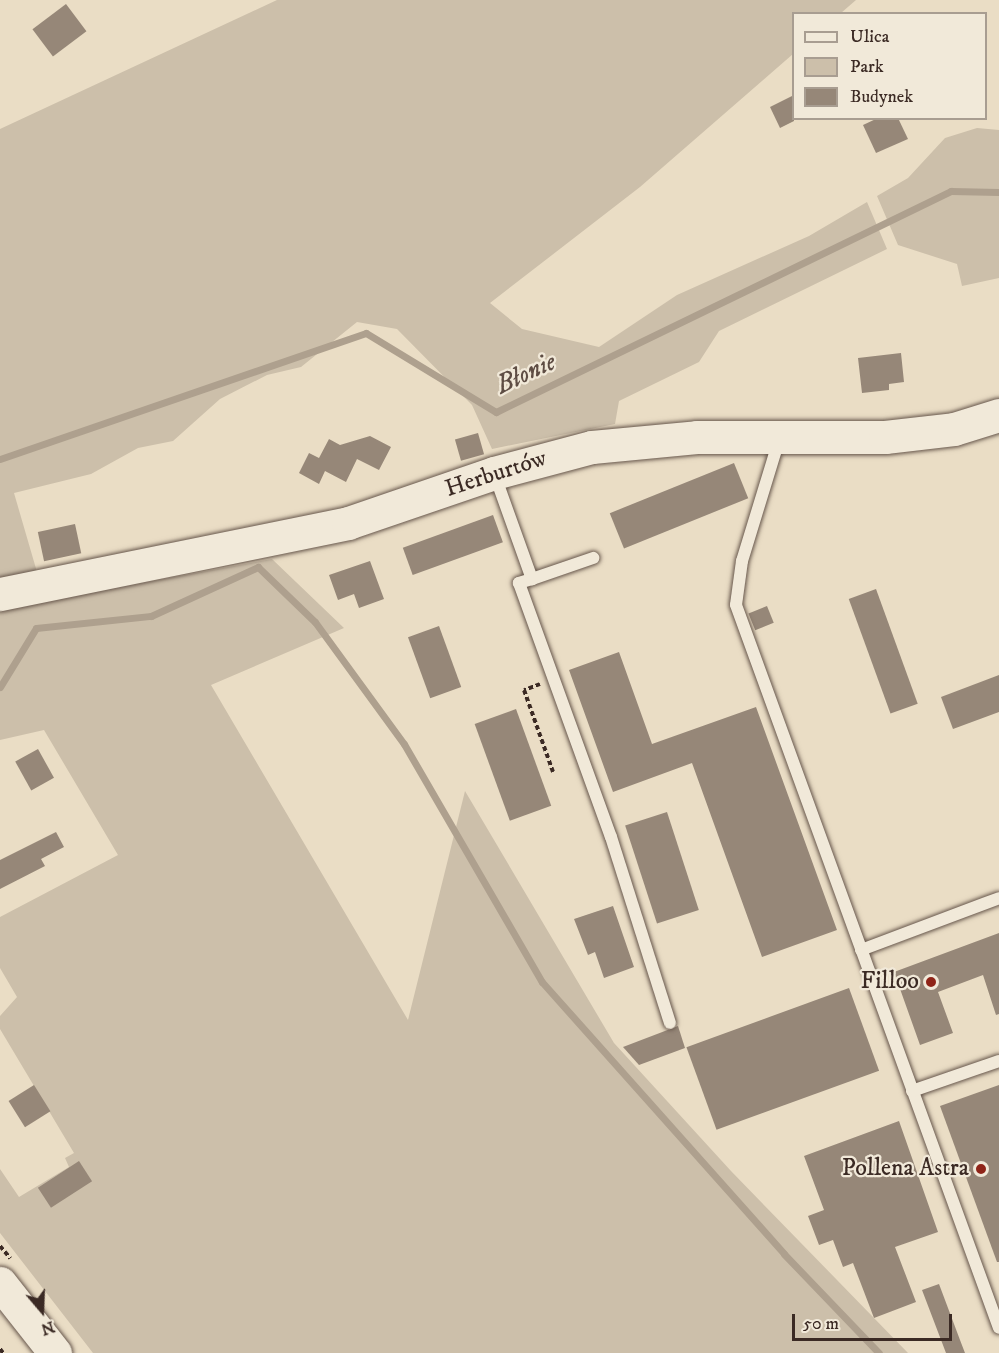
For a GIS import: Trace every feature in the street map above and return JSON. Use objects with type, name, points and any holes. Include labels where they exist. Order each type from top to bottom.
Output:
[{"type":"street","name":"Herburtów","points":[[0,594],[348,523],[494,472],[557,454],[620,444],[697,437],[895,436],[964,427],[999,414]]},
{"type":"street","points":[[0,1283],[55,1353]]},
{"type":"street","points":[[0,1319],[27,1353]]},
{"type":"lane","points":[[781,436],[742,561],[736,605],[999,1328]]},
{"type":"lane","points":[[494,472],[532,579]]},
{"type":"lane","points":[[593,558],[519,583],[611,837],[670,1023]]},
{"type":"lane","points":[[861,950],[999,898]]},
{"type":"lane","points":[[912,1091],[999,1061]]},
{"type":"path","points":[[553,772],[524,690],[554,679]]},
{"type":"path","points":[[0,1349],[3,1353]]},
{"type":"green space","points":[[277,0],[856,0],[842,12],[792,12],[792,55],[640,187],[490,303],[522,329],[599,347],[677,295],[809,236],[867,202],[887,249],[719,331],[699,362],[619,401],[615,424],[492,449],[472,405],[397,329],[357,322],[301,367],[267,375],[220,399],[173,441],[138,448],[91,474],[14,493],[37,572],[0,579],[0,129]]},
{"type":"green space","points":[[977,128],[999,130],[999,278],[962,286],[957,264],[898,245],[877,196],[908,178],[945,138]]},
{"type":"green space","points":[[272,559],[344,628],[211,685],[408,1020],[465,791],[614,1043],[731,1171],[908,1353],[93,1353],[0,1233],[0,1169],[19,1197],[69,1167],[65,1158],[74,1153],[0,1029],[0,1016],[17,997],[0,968],[0,917],[118,855],[44,730],[0,740],[0,609]]},
{"type":"building","points":[[66,4],[86,31],[53,56],[32,29]]},
{"type":"building","points":[[792,96],[792,120],[794,121],[780,128],[770,107]]},
{"type":"building","points":[[874,120],[899,120],[908,139],[876,153],[863,125]]},
{"type":"building","points":[[901,353],[904,382],[889,384],[889,390],[862,393],[858,358]]},
{"type":"building","points":[[478,433],[484,454],[461,461],[455,440]]},
{"type":"building","points":[[370,436],[391,447],[379,470],[357,459],[346,482],[325,471],[319,484],[299,473],[309,453],[319,458],[329,439],[340,445]]},
{"type":"building","points":[[734,463],[748,498],[624,548],[610,513]]},
{"type":"building","points":[[493,515],[503,542],[413,575],[403,548]]},
{"type":"building","points":[[75,524],[81,553],[44,561],[38,532]]},
{"type":"building","points":[[370,561],[384,599],[359,608],[354,594],[338,600],[329,575]]},
{"type":"building","points":[[876,589],[918,704],[890,714],[849,599]]},
{"type":"building","points":[[767,606],[774,623],[755,630],[748,613]]},
{"type":"building","points":[[439,626],[461,687],[430,698],[408,637]]},
{"type":"building","points":[[619,652],[652,744],[756,707],[837,930],[762,957],[692,763],[613,792],[569,670]]},
{"type":"building","points":[[999,675],[999,712],[953,729],[941,697]]},
{"type":"building","points":[[516,709],[551,806],[510,821],[475,724]]},
{"type":"building","points":[[38,749],[54,778],[31,790],[15,762]]},
{"type":"building","points":[[667,812],[699,910],[657,924],[625,826]]},
{"type":"building","points":[[56,832],[64,847],[41,859],[45,866],[0,889],[0,860]]},
{"type":"building","points":[[613,906],[634,967],[604,978],[595,952],[588,955],[574,919]]},
{"type":"building","name":"Filloo","points":[[999,933],[999,1014],[996,1015],[983,975],[938,992],[953,1033],[920,1045],[894,972]]},
{"type":"building","points":[[849,988],[879,1071],[717,1130],[686,1047]]},
{"type":"building","points":[[678,1026],[685,1048],[639,1065],[623,1047]]},
{"type":"building","points":[[34,1085],[50,1111],[25,1127],[9,1101]]},
{"type":"building","name":"Pollena Astra","points":[[999,1085],[999,1262],[997,1262],[940,1106]]},
{"type":"building","points":[[899,1121],[938,1232],[895,1247],[916,1302],[874,1318],[853,1263],[843,1267],[833,1240],[819,1245],[808,1216],[824,1210],[804,1156]]},
{"type":"building","points":[[79,1161],[92,1181],[51,1208],[38,1188]]},
{"type":"building","points":[[939,1284],[965,1353],[946,1353],[922,1290]]},
{"type":"waterway","name":"Błonie","points":[[0,459],[366,333],[496,412],[951,191],[999,192]]},
{"type":"waterway","points":[[0,687],[36,628],[151,616],[258,567],[315,622],[404,744],[542,982],[784,1254],[879,1353]]},
{"type":"place","name":"Filloo","points":[[931,982]]},
{"type":"place","name":"Pollena Astra","points":[[981,1169]]}]
